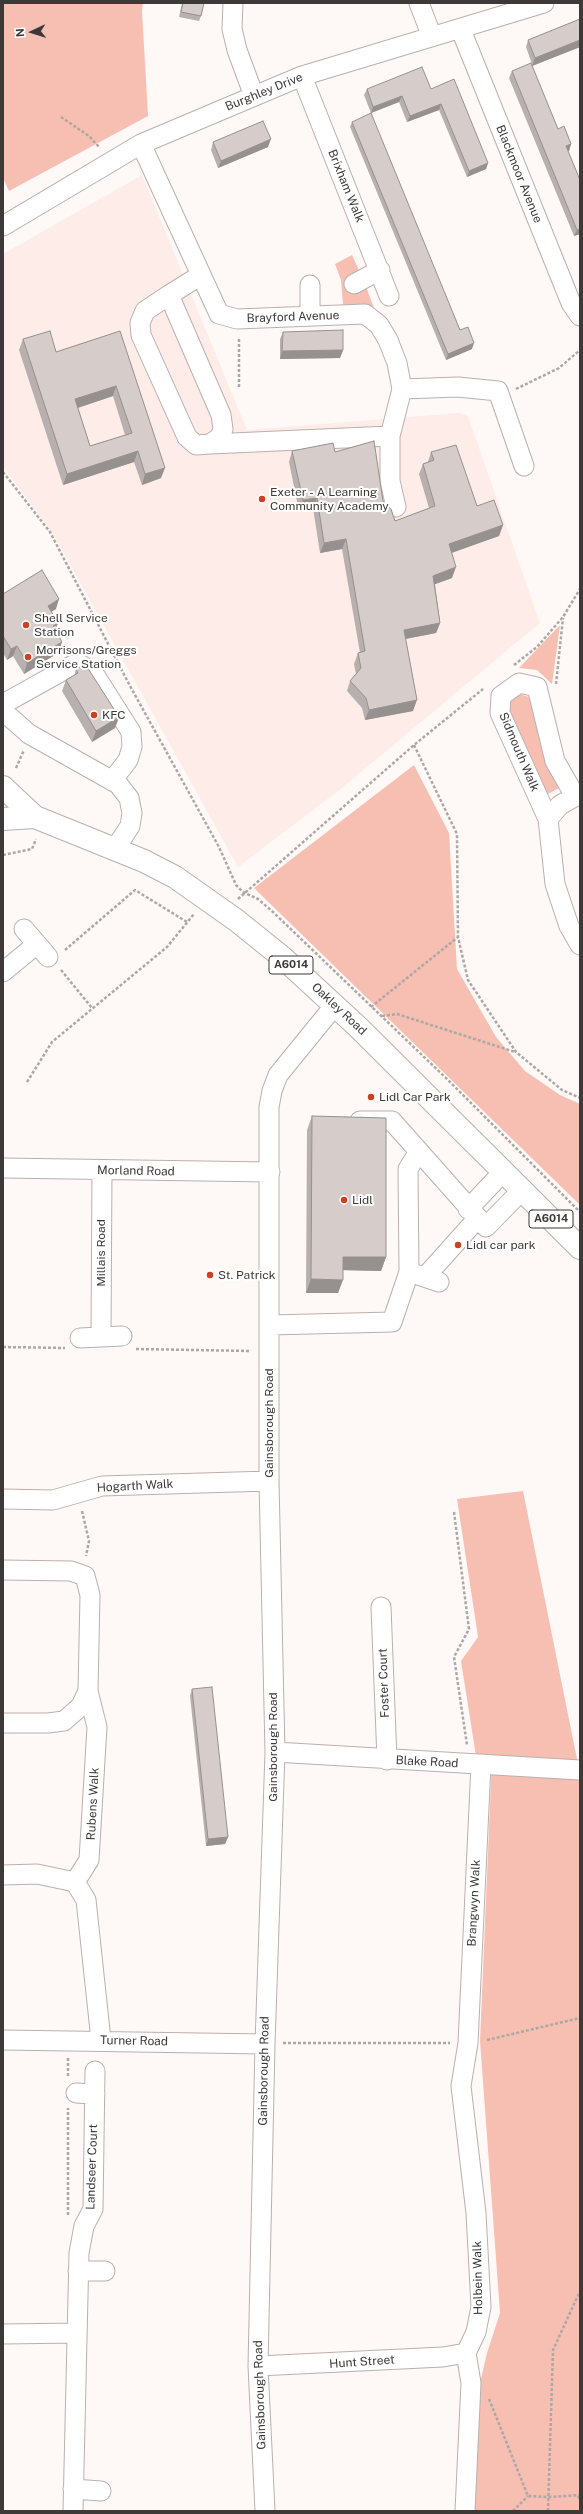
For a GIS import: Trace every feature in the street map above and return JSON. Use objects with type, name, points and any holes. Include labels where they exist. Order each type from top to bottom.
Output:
[{"type":"main road","name":"A6014","points":[[3,787],[36,826]]},
{"type":"main road","name":"A6014","points":[[3,819],[36,826]]},
{"type":"main road","name":"Oakley Road","points":[[36,826],[115,849],[175,877],[226,912],[282,957],[335,1005],[523,1189],[580,1248]]},
{"type":"street","points":[[233,3],[232,29],[237,50],[254,96]]},
{"type":"street","points":[[419,3],[432,37]]},
{"type":"street","name":"Burghley Drive","points":[[3,226],[141,144],[302,76],[460,30],[544,3]]},
{"type":"street","name":"Blackmoor Avenue","points":[[460,30],[571,303],[580,316]]},
{"type":"street","name":"Brixham Walk","points":[[302,76],[389,296]]},
{"type":"street","name":"Brayford Avenue","points":[[141,144],[219,314],[240,319],[365,314],[379,325],[388,340],[397,363],[402,388]]},
{"type":"street","points":[[354,284],[380,270]]},
{"type":"street","points":[[201,275],[145,311],[140,323],[141,335],[186,437],[196,445],[273,443],[390,436]]},
{"type":"street","points":[[310,285],[310,316]]},
{"type":"street","points":[[169,295],[221,415],[222,433],[215,442],[210,444]]},
{"type":"street","points":[[396,507],[390,481],[390,436],[402,388],[458,387],[498,391],[524,466]]},
{"type":"street","points":[[3,704],[73,664],[81,664],[92,672],[130,732],[132,747],[128,760],[112,781]]},
{"type":"street","name":"Sidmouth Walk","points":[[548,819],[500,714],[501,696],[519,683],[537,687],[555,761],[577,795]]},
{"type":"street","points":[[3,712],[29,734],[118,784],[129,798],[132,812],[130,826],[115,849]]},
{"type":"street","points":[[577,795],[560,805],[548,819],[555,884],[569,926],[580,945]]},
{"type":"street","points":[[3,972],[46,954],[24,929]]},
{"type":"street","name":"Gainsborough Road","points":[[264,2511],[258,2366],[265,2044],[275,1752],[269,1481],[269,1107],[272,1090],[278,1075],[335,1005]]},
{"type":"street","points":[[339,1120],[392,1121],[418,1153],[477,1219]]},
{"type":"street","points":[[418,1153],[408,1169],[424,1277]]},
{"type":"street","name":"Morland Road","points":[[3,1168],[102,1171],[270,1172]]},
{"type":"street","name":"Millais Road","points":[[101,1336],[102,1171]]},
{"type":"street","points":[[270,1325],[392,1322],[424,1277],[477,1219],[504,1171]]},
{"type":"street","points":[[477,1219],[523,1189]]},
{"type":"street","points":[[80,1338],[122,1336]]},
{"type":"street","name":"Hogarth Walk","points":[[3,1499],[53,1500],[102,1486],[269,1481]]},
{"type":"street","points":[[3,1570],[76,1573]]},
{"type":"street","name":"Rubens Walk","points":[[75,1882],[89,1860],[97,1727],[88,1691],[90,1595],[85,1576],[76,1573]]},
{"type":"street","name":"Foster Court","points":[[381,1607],[387,1760]]},
{"type":"street","points":[[3,1723],[48,1723],[64,1720],[81,1706],[88,1691]]},
{"type":"street","name":"Blake Road","points":[[275,1752],[387,1760],[580,1770]]},
{"type":"street","name":"Brangwyn Walk","points":[[468,2043],[475,1764]]},
{"type":"street","points":[[3,1875],[37,1874],[75,1882],[86,1900],[101,2040]]},
{"type":"street","name":"Turner Road","points":[[3,2040],[101,2040],[265,2044]]},
{"type":"street","name":"Holbein Walk","points":[[466,2353],[476,2332],[480,2307],[476,2213],[461,2086],[468,2043]]},
{"type":"street","name":"Landseer Court","points":[[73,2511],[78,2271],[84,2226],[93,2210],[95,2071]]},
{"type":"street","points":[[71,2092],[95,2094]]},
{"type":"street","points":[[78,2271],[105,2271]]},
{"type":"street","points":[[3,2334],[76,2333]]},
{"type":"street","points":[[465,2511],[471,2382],[466,2353]]},
{"type":"street","name":"Hunt Street","points":[[258,2366],[397,2360],[466,2353]]},
{"type":"street","points":[[73,2489],[101,2491]]},
{"type":"path","points":[[61,117],[89,136],[102,152]]},
{"type":"path","points":[[239,387],[240,319]]},
{"type":"path","points":[[500,396],[559,368],[580,350]]},
{"type":"path","points":[[3,472],[50,532],[130,686],[219,847],[236,885],[243,892],[258,899],[273,912],[580,1212]]},
{"type":"path","points":[[509,668],[538,647],[563,617],[580,589]]},
{"type":"path","points":[[556,688],[563,617]]},
{"type":"path","points":[[243,892],[414,745],[486,687]]},
{"type":"path","points":[[414,745],[457,834],[458,937],[468,980],[516,1052],[562,1090],[580,1098]]},
{"type":"path","points":[[3,855],[32,849],[36,826]]},
{"type":"path","points":[[92,1008],[46,954],[134,890],[187,922]]},
{"type":"path","points":[[27,1082],[52,1042],[166,947],[195,913]]},
{"type":"path","points":[[371,1007],[458,937]]},
{"type":"path","points":[[381,1016],[397,1014],[516,1052]]},
{"type":"path","points":[[76,1573],[90,1541],[78,1493]]},
{"type":"path","points":[[454,1512],[469,1629],[454,1657],[475,1764]]},
{"type":"path","points":[[265,2044],[468,2043],[580,2018]]},
{"type":"path","points":[[68,2040],[71,2092],[68,2216]]},
{"type":"path","points":[[548,2511],[553,2350],[580,2291]]},
{"type":"path","points":[[471,2382],[481,2379],[528,2496]]},
{"type":"path","points":[[513,2511],[528,2496],[549,2497],[579,2495],[580,2500]]},
{"type":"shaded area","points":[[3,3],[143,3],[142,11],[148,116],[9,191],[3,178]]},
{"type":"shaded area","name":"Exeter - A Learning Community Academy","points":[[142,175],[247,430],[459,413],[468,416],[540,623],[342,788],[238,867],[52,532],[3,467],[3,254]]},
{"type":"shaded area","points":[[352,255],[374,308],[369,305],[343,305],[341,280],[335,264]]},
{"type":"shaded area","points":[[560,625],[552,684],[537,670],[519,668]]},
{"type":"shaded area","points":[[516,693],[529,697],[537,709],[561,787],[546,795],[507,712],[509,703]]},
{"type":"shaded area","points":[[414,765],[449,833],[457,969],[496,1037],[525,1071],[560,1095],[580,1104],[580,1205],[254,888]]},
{"type":"shaded area","points":[[523,1491],[580,1774],[580,2511],[473,2511],[481,2379],[487,2353],[500,2313],[480,2041],[492,1758],[476,1756],[461,1661],[478,1637],[457,1499]]},
{"type":"building","points":[[183,3],[204,3],[201,16],[181,12]]},
{"type":"building","points":[[580,19],[580,40],[535,58],[528,40]]},
{"type":"building","points":[[531,63],[558,129],[564,126],[571,144],[566,146],[580,180],[580,229],[577,230],[512,71]]},
{"type":"building","points":[[422,67],[431,89],[454,79],[488,163],[469,171],[441,104],[410,116],[402,96],[373,107],[367,89]]},
{"type":"building","points":[[371,113],[460,330],[468,327],[474,343],[448,354],[352,122]]},
{"type":"building","points":[[263,121],[271,139],[221,161],[213,142]]},
{"type":"building","points":[[343,330],[343,350],[282,351],[283,332]]},
{"type":"building","points":[[50,331],[56,352],[120,331],[165,468],[145,474],[138,451],[67,474],[23,339]],"holes":[[[116,386],[132,433],[90,446],[75,399]]]},
{"type":"building","points":[[374,441],[383,501],[391,509],[395,521],[435,506],[423,464],[434,460],[431,452],[456,445],[477,506],[494,500],[503,525],[449,544],[456,567],[433,576],[440,623],[404,630],[417,700],[369,710],[366,698],[350,681],[361,668],[358,653],[365,651],[346,539],[324,543],[317,498],[303,500],[292,451],[333,443],[335,452]]},
{"type":"building","name":"Shell Service Station","points":[[42,570],[59,599],[48,606],[58,623],[53,626],[62,642],[27,663],[17,646],[11,649],[3,636],[3,594]]},
{"type":"building","name":"KFC","points":[[82,666],[89,670],[119,717],[96,731],[66,680],[78,673],[76,669]]},
{"type":"building","name":"Lidl","points":[[312,1116],[386,1118],[386,1257],[343,1257],[343,1280],[311,1279]]},
{"type":"building","points":[[212,1687],[228,1837],[208,1839],[192,1689]]},
{"type":"place","name":"Exeter - A Learning Community Academy","points":[[262,499]]},
{"type":"place","name":"Shell Service Station","points":[[26,625]]},
{"type":"place","name":"Morrisons/Greggs Service Station","points":[[28,657]]},
{"type":"place","name":"KFC","points":[[94,715]]},
{"type":"place","name":"Lidl Car Park","points":[[371,1097]]},
{"type":"place","name":"Lidl","points":[[344,1200]]},
{"type":"place","name":"Lidl car park","points":[[458,1245]]},
{"type":"place","name":"St. Patrick","points":[[210,1275]]}]
